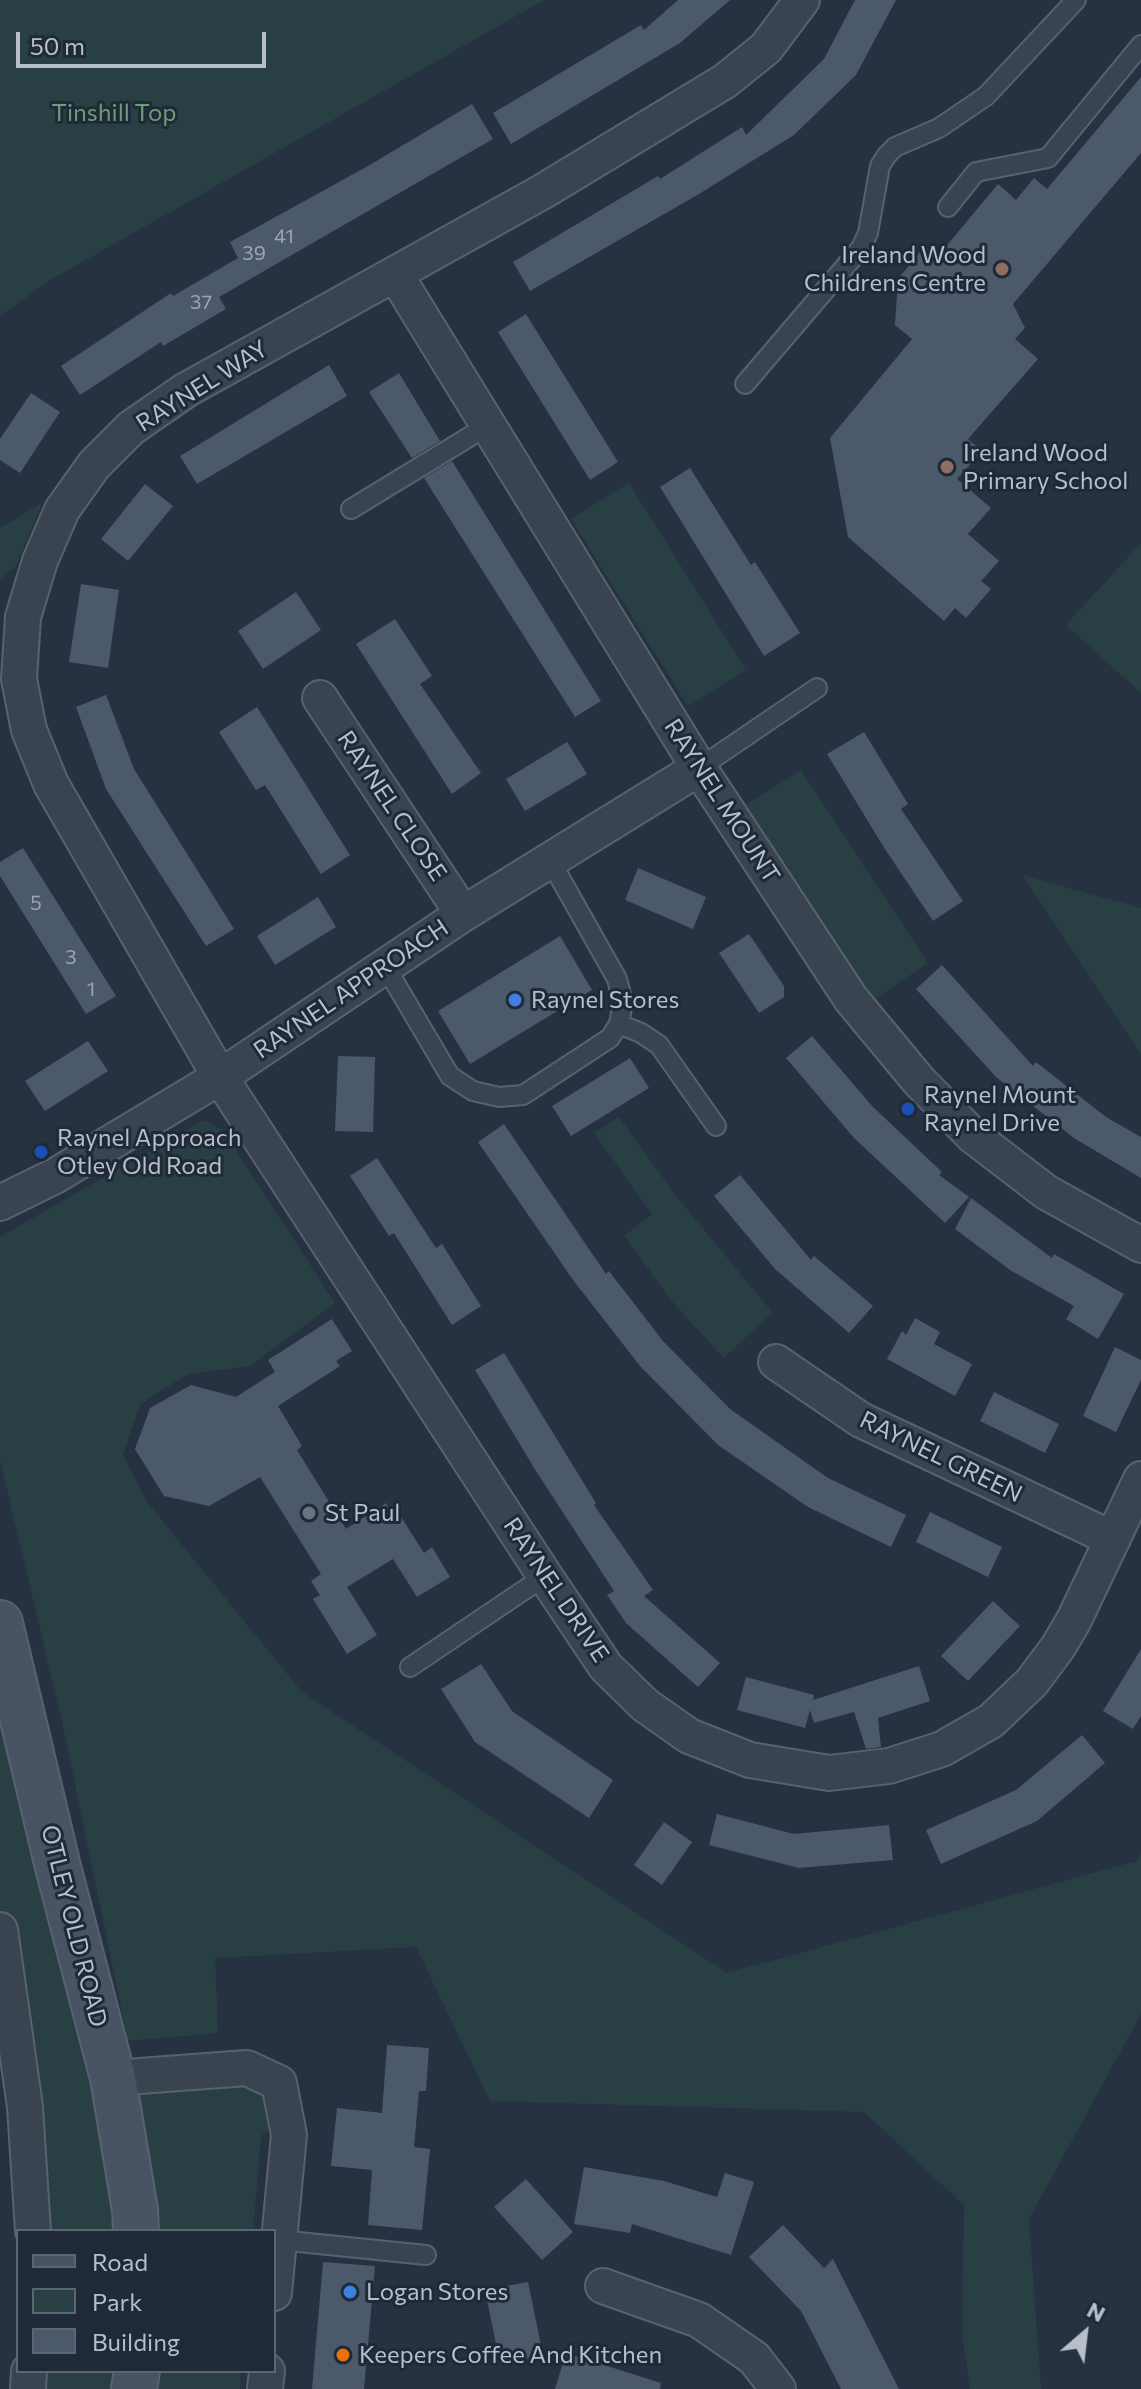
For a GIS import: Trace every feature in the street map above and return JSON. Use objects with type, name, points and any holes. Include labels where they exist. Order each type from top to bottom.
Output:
[{"type":"street","name":"RAYNEL WAY","points":[[220,1077],[51,784],[29,730],[19,679],[23,617],[40,561],[62,510],[94,465],[131,428],[186,390],[542,192],[725,81],[766,48],[802,0]]},
{"type":"street","name":"RAYNEL MOUNT","points":[[395,274],[699,768],[851,999],[919,1081],[973,1136],[1046,1192],[1141,1245]]},
{"type":"street","name":"RAYNEL CLOSE","points":[[320,698],[463,914]]},
{"type":"street","name":"RAYNEL APPROACH","points":[[1,1200],[55,1176],[220,1077],[463,914],[699,768]]},
{"type":"street","name":"RAYNEL DRIVE","points":[[220,1077],[606,1667],[645,1705],[689,1736],[750,1760],[829,1773],[889,1766],[942,1749],[991,1721],[1032,1682],[1058,1647],[1141,1479]]},
{"type":"street","name":"RAYNEL GREEN","points":[[776,1362],[861,1420],[1113,1539]]},
{"type":"street","name":"OTLEY OLD ROAD","points":[[0,1623],[58,1867],[113,2078],[136,2229]]},
{"type":"street","points":[[0,1930],[13,2108],[33,2229]]},
{"type":"street","points":[[113,2078],[247,2068],[279,2083],[289,2135],[276,2272]]},
{"type":"street","points":[[603,2286],[699,2320],[754,2358],[778,2389]]},
{"type":"lane","points":[[745,384],[861,248],[868,233],[880,166],[887,155],[895,147],[939,128],[986,96],[1076,0]]},
{"type":"lane","points":[[948,207],[976,172],[1048,158],[1141,45]]},
{"type":"lane","points":[[351,509],[487,426]]},
{"type":"lane","points":[[699,768],[817,688]]},
{"type":"lane","points":[[385,966],[450,1076],[473,1091],[499,1097],[523,1095],[610,1038],[619,1024],[623,1002],[617,979],[551,862]]},
{"type":"lane","points":[[619,1024],[659,1045],[716,1126]]},
{"type":"lane","points":[[410,1667],[545,1576]]},
{"type":"lane","points":[[279,2240],[426,2255]]},
{"type":"green space","name":"Tinshill Top","points":[[0,0],[544,0],[47,282],[0,316]]},
{"type":"green space","points":[[629,483],[746,670],[688,706],[571,519]]},
{"type":"green space","points":[[42,503],[16,566],[0,579],[0,528]]},
{"type":"green space","points":[[1141,543],[1141,693],[1066,625]]},
{"type":"green space","points":[[801,770],[928,963],[875,999],[842,955],[746,805]]},
{"type":"green space","points":[[1022,875],[1141,908],[1141,1054]]},
{"type":"green space","points":[[619,1117],[676,1196],[772,1312],[724,1358],[676,1306],[624,1236],[652,1214],[594,1133]]},
{"type":"green space","points":[[204,1120],[223,1130],[335,1303],[250,1366],[188,1374],[140,1404],[123,1455],[147,1502],[302,1692],[727,1973],[1137,1861],[1141,1852],[1141,2014],[1029,2219],[1041,2389],[970,2389],[962,2333],[964,2205],[864,2112],[490,2101],[416,1947],[215,1958],[218,2033],[128,2041],[62,1721],[0,1460],[0,1237]]},
{"type":"green space","points":[[0,1724],[95,2098],[143,2090],[244,2083],[265,2098],[271,2127],[261,2136],[253,2229],[33,2229],[0,1930]]},
{"type":"green space","points":[[29,2373],[241,2373],[240,2389],[28,2389]]},
{"type":"building","points":[[678,0],[730,0],[680,43],[511,144],[493,113],[641,25],[644,30]]},
{"type":"building","points":[[855,0],[896,0],[856,75],[794,135],[699,194],[530,291],[513,262],[658,176],[660,179],[742,127],[746,135],[824,59]]},
{"type":"building","points":[[1141,77],[1141,153],[1013,304],[1025,328],[1015,339],[1038,359],[968,439],[982,451],[957,479],[991,508],[968,534],[999,561],[981,581],[991,589],[966,618],[955,608],[944,621],[848,537],[830,438],[912,339],[895,325],[898,279],[925,246],[938,256],[998,184],[1016,200],[1034,178],[1047,189]]},
{"type":"building","points":[[472,104],[493,139],[219,297],[226,309],[163,346],[161,342],[80,395],[61,366],[171,293],[173,296],[238,258],[230,242]]},
{"type":"building","points":[[526,314],[618,462],[590,480],[498,332]]},
{"type":"building","points":[[329,365],[347,396],[197,484],[180,456]]},
{"type":"building","points":[[399,373],[440,441],[412,458],[369,392]]},
{"type":"building","points":[[31,393],[60,412],[20,473],[0,460],[0,439]]},
{"type":"building","points":[[452,461],[601,701],[575,717],[424,478]]},
{"type":"building","points":[[690,468],[751,565],[755,562],[800,633],[764,656],[660,487]]},
{"type":"building","points":[[145,484],[173,506],[128,561],[101,539]]},
{"type":"building","points":[[81,584],[119,590],[108,668],[69,662]]},
{"type":"building","points":[[296,592],[321,630],[263,669],[238,631]]},
{"type":"building","points":[[395,619],[432,676],[420,684],[481,773],[452,794],[356,644]]},
{"type":"building","points":[[106,695],[134,769],[234,929],[206,946],[106,789],[76,707]]},
{"type":"building","points":[[257,707],[350,855],[321,874],[265,785],[256,790],[219,732]]},
{"type":"building","points":[[864,732],[908,804],[901,809],[963,901],[933,921],[827,754]]},
{"type":"building","points":[[567,742],[587,774],[525,811],[506,779]]},
{"type":"building","points":[[23,848],[116,996],[86,1014],[0,876],[0,862]]},
{"type":"building","points":[[638,868],[706,897],[693,929],[625,900]]},
{"type":"building","points":[[318,897],[336,927],[275,965],[257,936]]},
{"type":"building","points":[[749,934],[784,986],[784,997],[759,1013],[719,953]]},
{"type":"building","name":"Raynel Stores","points":[[560,936],[592,990],[470,1064],[438,1011]]},
{"type":"building","points":[[942,965],[1033,1066],[1036,1062],[1106,1117],[1141,1137],[1141,1178],[1074,1138],[996,1077],[916,989]]},
{"type":"building","points":[[812,1036],[873,1107],[942,1172],[939,1175],[969,1197],[945,1223],[854,1138],[786,1058]]},
{"type":"building","points":[[88,1041],[108,1071],[45,1111],[25,1081]]},
{"type":"building","points":[[338,1056],[375,1057],[373,1132],[335,1131]]},
{"type":"building","points":[[630,1058],[649,1088],[571,1136],[552,1106]]},
{"type":"building","points":[[504,1124],[606,1274],[609,1271],[663,1341],[730,1409],[828,1478],[906,1515],[891,1547],[808,1507],[718,1445],[640,1366],[573,1280],[478,1142]]},
{"type":"building","points":[[377,1158],[436,1248],[442,1244],[481,1306],[452,1325],[394,1233],[389,1236],[350,1176]]},
{"type":"building","points":[[740,1175],[811,1260],[814,1256],[873,1306],[849,1333],[775,1269],[714,1196]]},
{"type":"building","points":[[971,1198],[1052,1258],[1054,1254],[1124,1294],[1098,1339],[1066,1319],[1074,1306],[1010,1270],[955,1229]]},
{"type":"building","points":[[915,1318],[940,1332],[934,1344],[972,1364],[955,1396],[887,1359],[902,1331],[906,1335]]},
{"type":"building","name":"St Paul","points":[[332,1319],[352,1351],[336,1361],[340,1366],[278,1406],[302,1446],[297,1450],[346,1529],[386,1503],[391,1512],[396,1509],[424,1553],[432,1547],[450,1577],[417,1597],[393,1559],[347,1587],[377,1635],[347,1654],[313,1599],[320,1595],[311,1581],[321,1574],[260,1477],[209,1506],[164,1496],[135,1449],[150,1408],[191,1385],[236,1397],[275,1372],[268,1360]]},
{"type":"building","points":[[1115,1347],[1141,1360],[1141,1380],[1116,1432],[1083,1416]]},
{"type":"building","points":[[504,1353],[596,1503],[594,1505],[653,1590],[644,1596],[720,1663],[698,1687],[626,1623],[607,1595],[614,1591],[475,1370]]},
{"type":"building","points":[[994,1392],[1059,1424],[1045,1453],[980,1421]]},
{"type":"building","points":[[930,1512],[1002,1547],[988,1577],[916,1542]]},
{"type":"building","points":[[993,1601],[1020,1626],[968,1681],[941,1656]]},
{"type":"building","points":[[1141,1649],[1141,1716],[1133,1729],[1103,1711]]},
{"type":"building","points":[[481,1664],[512,1711],[613,1780],[589,1818],[475,1742],[441,1689]]},
{"type":"building","points":[[919,1666],[930,1701],[878,1718],[881,1747],[866,1749],[854,1712],[814,1723],[810,1710],[805,1728],[737,1710],[746,1677],[814,1695],[813,1700]]},
{"type":"building","points":[[1082,1735],[1105,1763],[1037,1821],[941,1864],[926,1830],[1016,1790]]},
{"type":"building","points":[[717,1814],[794,1834],[889,1825],[893,1860],[799,1868],[709,1845]]},
{"type":"building","points":[[664,1822],[692,1842],[662,1885],[634,1865]]},
{"type":"building","points":[[387,2045],[429,2048],[426,2091],[419,2091],[414,2147],[430,2149],[422,2230],[368,2225],[372,2170],[331,2166],[337,2108],[382,2113]]},
{"type":"building","points":[[584,2167],[664,2181],[717,2197],[725,2173],[754,2182],[731,2255],[632,2224],[630,2233],[574,2224]]},
{"type":"building","points":[[526,2179],[573,2232],[542,2260],[494,2207]]},
{"type":"building","points":[[783,2225],[824,2268],[833,2259],[899,2389],[841,2389],[801,2311],[749,2257]]},
{"type":"building","points":[[323,2262],[375,2266],[364,2389],[312,2389]]},
{"type":"building","points":[[528,2282],[543,2355],[500,2364],[485,2290]]},
{"type":"building","points":[[566,2353],[661,2383],[660,2389],[555,2389]]},
{"type":"place","name":"Ireland Wood Childrens Centre","points":[[1002,269]]},
{"type":"place","name":"Ireland Wood Primary School","points":[[947,467]]},
{"type":"place","name":"Raynel Stores","points":[[515,1000]]},
{"type":"place","name":"Raynel Mount Raynel Drive","points":[[908,1109]]},
{"type":"place","name":"Raynel Approach Otley Old Road","points":[[41,1152]]},
{"type":"place","name":"St Paul","points":[[309,1513]]},
{"type":"place","name":"Logan Stores","points":[[350,2292]]},
{"type":"place","name":"Keepers Coffee And Kitchen","points":[[343,2355]]}]
